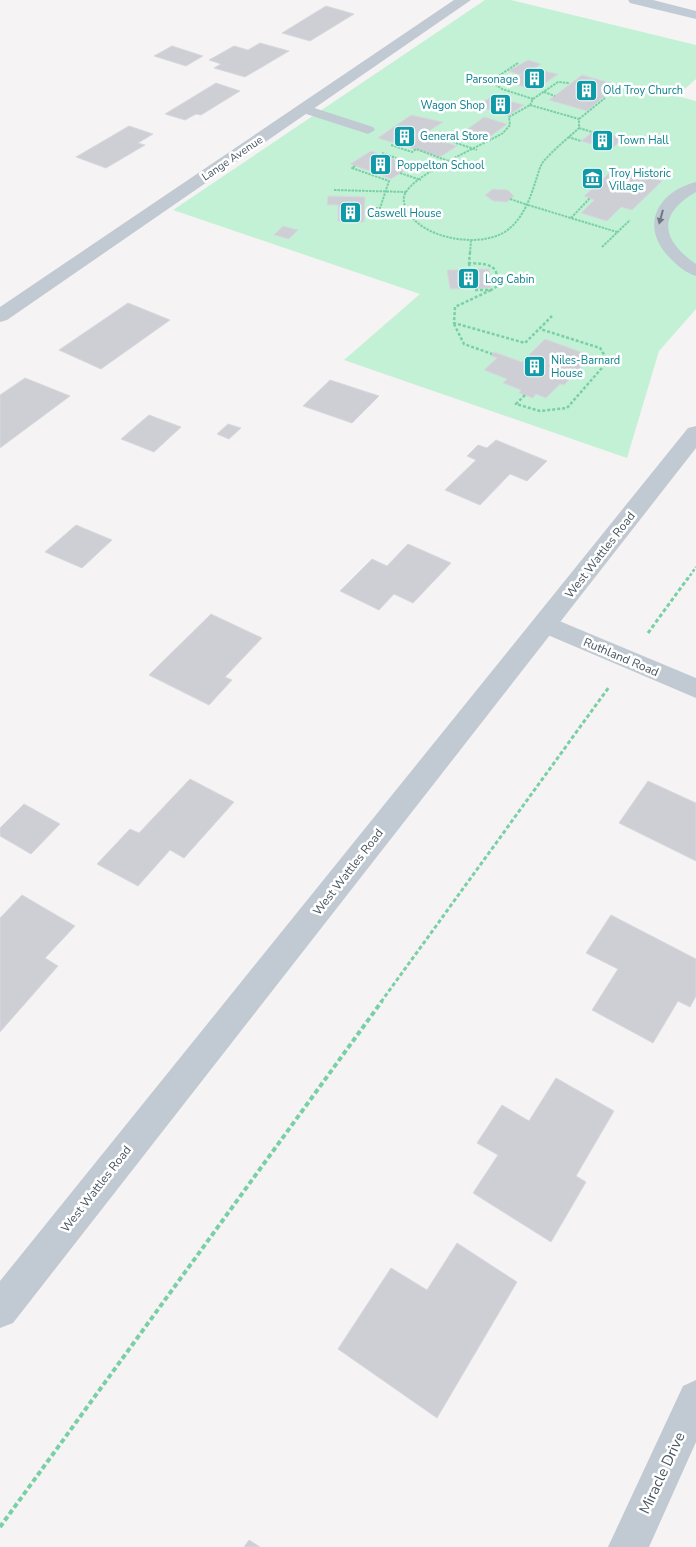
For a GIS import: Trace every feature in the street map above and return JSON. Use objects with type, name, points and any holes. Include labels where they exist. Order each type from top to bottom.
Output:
[{"type":"main road","points":[[635,0],[696,15]]},
{"type":"street","name":"Lange Avenue","points":[[0,316],[464,0]]},
{"type":"street","name":"West Wattles Road","points":[[0,1310],[696,434]]},
{"type":"street","name":"Ruthland Road","points":[[545,624],[696,689]]},
{"type":"street","name":"Miracle Drive","points":[[628,1547],[696,1399]]},
{"type":"lane","points":[[305,109],[368,130]]},
{"type":"lane","points":[[696,186],[665,206],[659,216],[659,228],[665,241],[677,256],[696,271]]},
{"type":"path","points":[[518,63],[497,77],[493,83],[502,89],[533,99]]},
{"type":"path","points":[[334,190],[406,192],[434,171],[477,150],[503,133],[510,125],[509,117],[530,105],[533,99],[543,92],[558,82],[569,82]]},
{"type":"path","points":[[543,92],[555,96]]},
{"type":"path","points":[[406,192],[404,201],[406,212],[413,221],[448,236],[472,241],[483,240],[503,233],[528,205],[542,163],[567,137],[579,128],[580,119],[605,98]]},
{"type":"path","points":[[530,105],[580,119]]},
{"type":"path","points":[[579,128],[592,132]]},
{"type":"path","points":[[434,171],[355,143],[354,138],[368,130],[381,134],[374,138],[412,152],[416,149],[452,162]]},
{"type":"path","points":[[426,133],[477,150]]},
{"type":"path","points":[[567,137],[581,141]]},
{"type":"path","points":[[355,166],[352,168],[389,181],[384,191],[380,208],[370,208]]},
{"type":"path","points":[[400,173],[422,180]]},
{"type":"path","points":[[571,218],[590,198]]},
{"type":"path","points":[[510,199],[617,232]]},
{"type":"path","points":[[602,247],[630,219]]},
{"type":"path","points":[[470,269],[472,241]]},
{"type":"path","points":[[469,263],[490,264],[496,269],[499,277],[496,287],[455,307],[454,323],[464,344],[492,354]]},
{"type":"path","points":[[473,290],[491,290]]},
{"type":"path","points":[[454,323],[525,343],[552,316]]},
{"type":"path","points":[[525,395],[516,404],[540,412],[567,408],[608,361],[600,348],[540,329]]},
{"type":"path","points":[[644,639],[696,567]]},
{"type":"path","points":[[0,1527],[610,685]]},
{"type":"green space","name":"Troy Historic Village","points":[[485,0],[511,0],[696,45],[696,79],[677,96],[696,101],[696,309],[659,351],[627,458],[344,360],[420,294],[173,210]]},
{"type":"building","points":[[326,6],[354,14],[310,41],[282,33]]},
{"type":"building","points":[[260,43],[289,51],[245,77],[214,68],[221,64],[209,60],[234,46],[248,50]]},
{"type":"building","points":[[172,46],[203,56],[186,66],[154,56]]},
{"type":"building","name":"Parsonage","points":[[528,60],[541,64],[534,69],[558,74],[536,90],[510,83],[521,75],[508,71]]},
{"type":"building","name":"Old Troy Church","points":[[582,75],[618,85],[587,111],[549,100]]},
{"type":"building","points":[[216,83],[240,91],[201,115],[196,114],[185,120],[165,114]]},
{"type":"building","name":"Wagon Shop","points":[[492,96],[524,105],[508,116],[478,106]]},
{"type":"building","name":"General Store","points":[[411,115],[443,122],[423,135],[457,146],[440,157],[378,138]]},
{"type":"building","points":[[484,117],[507,124],[487,139],[465,131]]},
{"type":"building","points":[[129,126],[153,134],[138,143],[145,145],[106,168],[76,157]]},
{"type":"building","name":"Town Hall","points":[[595,130],[623,138],[611,150],[581,141]]},
{"type":"building","name":"Poppelton School","points":[[371,151],[412,166],[391,179],[350,164]]},
{"type":"building","points":[[616,167],[662,181],[632,210],[621,207],[607,221],[581,213],[594,200],[584,196]]},
{"type":"building","points":[[493,189],[508,190],[514,196],[507,202],[493,201],[485,195]]},
{"type":"building","name":"Caswell House","points":[[328,196],[365,197],[364,222],[338,221],[338,205],[327,205]]},
{"type":"building","points":[[283,226],[298,230],[289,239],[274,235]]},
{"type":"building","name":"Log Cabin","points":[[489,269],[491,288],[450,289],[447,270]]},
{"type":"building","points":[[128,303],[170,320],[101,369],[59,350]]},
{"type":"building","name":"Niles-Barnard House","points":[[545,339],[592,356],[564,385],[560,384],[546,398],[536,394],[533,398],[519,393],[521,390],[503,383],[507,379],[484,370],[497,358],[491,356],[494,352],[522,362]]},
{"type":"building","points":[[25,378],[70,396],[0,448],[0,395]]},
{"type":"building","points":[[330,380],[379,396],[352,423],[303,406]]},
{"type":"building","points":[[149,415],[181,427],[154,452],[121,439]]},
{"type":"building","points":[[228,424],[241,428],[229,439],[217,434]]},
{"type":"building","points":[[496,440],[547,461],[527,481],[510,474],[480,505],[445,490],[476,460],[467,456],[478,445],[487,448]]},
{"type":"building","points":[[76,525],[112,540],[82,568],[45,552]]},
{"type":"building","points":[[408,544],[451,563],[413,603],[394,594],[379,610],[340,591],[372,559],[387,566]]},
{"type":"building","points":[[211,614],[262,638],[225,677],[232,680],[209,705],[149,675]]},
{"type":"building","points":[[190,779],[234,802],[184,858],[170,850],[138,886],[97,864],[130,829],[139,833]]},
{"type":"building","points":[[648,781],[696,803],[696,861],[619,823]]},
{"type":"building","points":[[24,804],[60,824],[31,854],[0,836],[0,828]]},
{"type":"building","points":[[22,895],[75,926],[45,958],[58,966],[0,1032],[0,918]]},
{"type":"building","points":[[611,915],[696,959],[696,996],[690,1007],[678,1001],[653,1043],[592,1010],[618,969],[586,953]]},
{"type":"building","points":[[556,1078],[614,1111],[576,1176],[586,1182],[551,1242],[473,1193],[498,1155],[477,1143],[502,1105],[529,1121]]},
{"type":"building","points":[[457,1243],[517,1282],[437,1418],[338,1349],[391,1268],[427,1290]]},
{"type":"building","points":[[249,1540],[260,1547],[244,1547]]},
{"type":"place","name":"Parsonage","points":[[534,79]]},
{"type":"place","name":"Old Troy Church","points":[[587,90]]},
{"type":"place","name":"Wagon Shop","points":[[501,105]]},
{"type":"place","name":"General Store","points":[[404,136]]},
{"type":"place","name":"Town Hall","points":[[602,140]]},
{"type":"place","name":"Poppelton School","points":[[381,165]]},
{"type":"place","name":"Troy Historic Village","points":[[593,179]]},
{"type":"place","name":"Caswell House","points":[[351,213]]},
{"type":"place","name":"Log Cabin","points":[[469,279]]},
{"type":"place","name":"Niles-Barnard House","points":[[535,366]]}]
